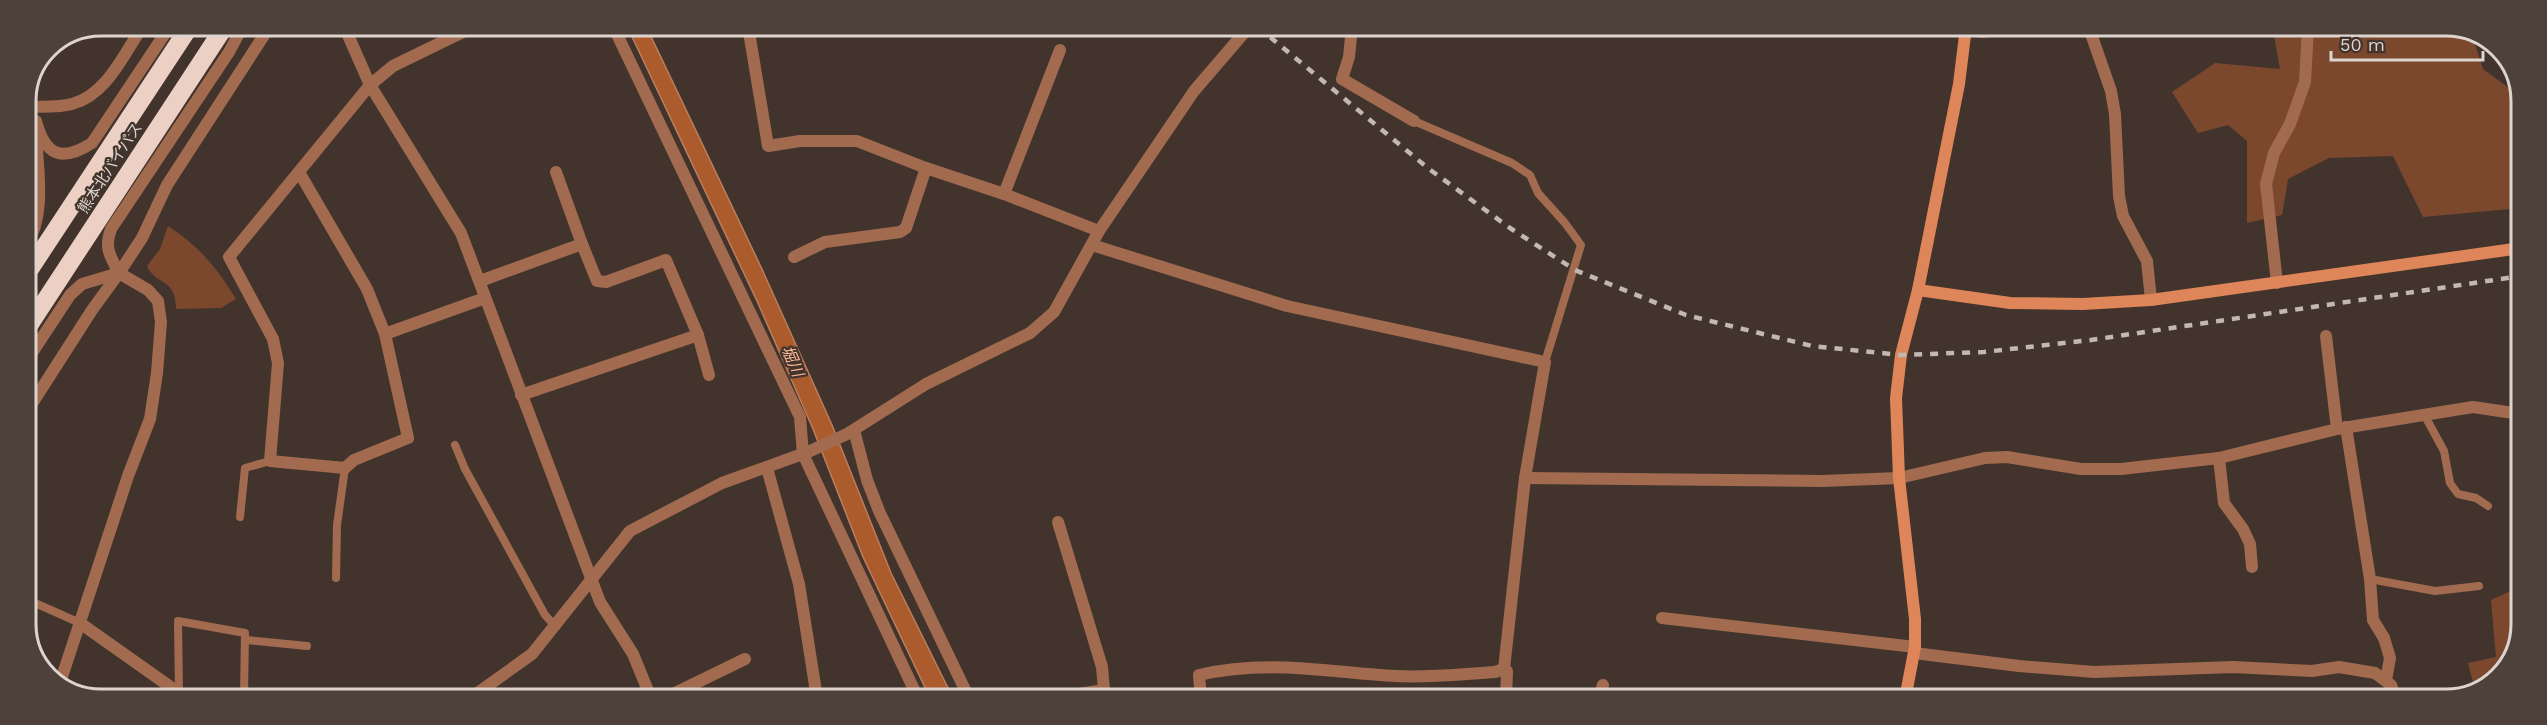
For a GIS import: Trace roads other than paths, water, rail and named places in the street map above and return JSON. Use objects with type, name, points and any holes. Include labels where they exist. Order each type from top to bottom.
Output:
[{"type":"highway","name":"熊本北バイパス","points":[[36,260],[183,36]]},
{"type":"highway","name":"熊本北バイパス","points":[[36,315],[218,36]]},
{"type":"street","points":[[36,107],[70,105],[88,99],[104,85],[136,36]]},
{"type":"street","points":[[36,122],[41,141],[52,151],[66,154],[80,151],[92,143],[163,36]]},
{"type":"street","points":[[62,676],[150,418],[157,373],[161,322],[158,301],[148,290],[119,273],[107,250],[106,242],[111,229],[238,36]]},
{"type":"street","points":[[36,397],[142,238],[167,185],[264,36]]},
{"type":"street","points":[[348,36],[370,85],[461,233],[600,602],[633,654],[647,689]]},
{"type":"street","points":[[299,172],[368,289],[385,334],[408,438],[354,460],[345,468],[270,461],[278,363],[273,339],[229,257],[370,85],[393,66],[454,36]]},
{"type":"street","points":[[618,36],[800,417],[806,453],[914,689]]},
{"type":"street","points":[[750,36],[768,146],[800,141],[857,141],[1099,231]]},
{"type":"street","points":[[483,689],[532,654],[556,627],[630,531],[722,483],[806,453],[851,432],[926,384],[1030,333],[1054,312],[1099,231],[1194,91],[1242,36]]},
{"type":"street","points":[[1351,36],[1349,57],[1342,79],[1414,121]]},
{"type":"street","points":[[1907,689],[1914,650],[1915,620],[1899,478],[1896,398],[1901,355],[1918,290],[1959,84],[1965,36]]},
{"type":"street","points":[[2092,36],[2110,91],[2115,114],[2119,196],[2123,216],[2147,261],[2151,300]]},
{"type":"street","points":[[2277,283],[2266,184],[2274,153],[2290,124],[2305,82],[2308,36]]},
{"type":"street","points":[[1004,195],[1060,50]]},
{"type":"street","points":[[36,122],[39,208],[36,224]]},
{"type":"street","points":[[794,257],[825,242],[900,232],[906,228],[926,168]]},
{"type":"street","points":[[556,172],[597,281],[606,282],[666,260],[698,335],[709,375]]},
{"type":"street","points":[[480,281],[582,244]]},
{"type":"street","points":[[1092,245],[1287,306],[1545,362],[1526,478],[1503,669]]},
{"type":"street","points":[[1918,290],[2010,303],[2083,304],[2151,300],[2511,249]]},
{"type":"street","points":[[36,347],[70,295],[81,284],[119,273]]},
{"type":"street","points":[[385,334],[485,298]]},
{"type":"street","points":[[521,394],[698,335]]},
{"type":"street","points":[[2326,336],[2370,579],[2373,620],[2384,638],[2390,658],[2386,680]]},
{"type":"street","points":[[1526,478],[1822,481],[1899,478],[2007,457],[2081,470],[2111,470],[2219,458],[2342,428],[2473,407],[2511,413]]},
{"type":"street","points":[[851,432],[879,511],[965,689]]},
{"type":"street","points":[[2219,458],[2224,503],[2247,536],[2252,567]]},
{"type":"street","points":[[766,468],[799,584],[816,689]]},
{"type":"street","points":[[1059,522],[1102,667],[1104,689]]},
{"type":"street","points":[[1662,618],[1914,650],[2019,666],[2094,672],[2233,667],[2312,671],[2339,667],[2375,673],[2386,680],[2392,689]]},
{"type":"street","points":[[80,623],[171,689]]},
{"type":"street","points":[[683,689],[745,659]]},
{"type":"street","points":[[1201,689],[1199,675],[1232,668],[1280,665],[1398,676],[1495,672],[1503,669]]},
{"type":"street","points":[[1503,669],[1507,671],[1506,689]]},
{"type":"street","points":[[1602,689],[1603,685]]},
{"type":"lane","points":[[1414,121],[1512,163],[1530,175],[1538,194],[1581,245],[1545,362]]},
{"type":"lane","points":[[2425,416],[2444,451],[2450,483],[2458,494],[2476,498],[2488,506]]},
{"type":"lane","points":[[455,445],[465,469],[545,615],[556,627]]},
{"type":"lane","points":[[240,517],[245,468],[270,461]]},
{"type":"lane","points":[[336,578],[337,525],[345,468]]},
{"type":"lane","points":[[2370,579],[2434,591],[2479,586]]},
{"type":"lane","points":[[36,603],[80,623]]},
{"type":"lane","points":[[179,689],[178,621],[245,633],[244,689]]},
{"type":"lane","points":[[246,640],[307,646]]},
{"type":"water","name":"堀川","points":[[632,36],[651,36],[761,267],[832,425],[891,573],[949,689],[926,689],[863,557],[813,429],[757,301]]},
{"type":"railway","points":[[1269,36],[1429,169],[1510,228],[1575,270],[1686,315],[1812,346],[1901,355],[1984,352],[2091,340],[2511,277]]}]
